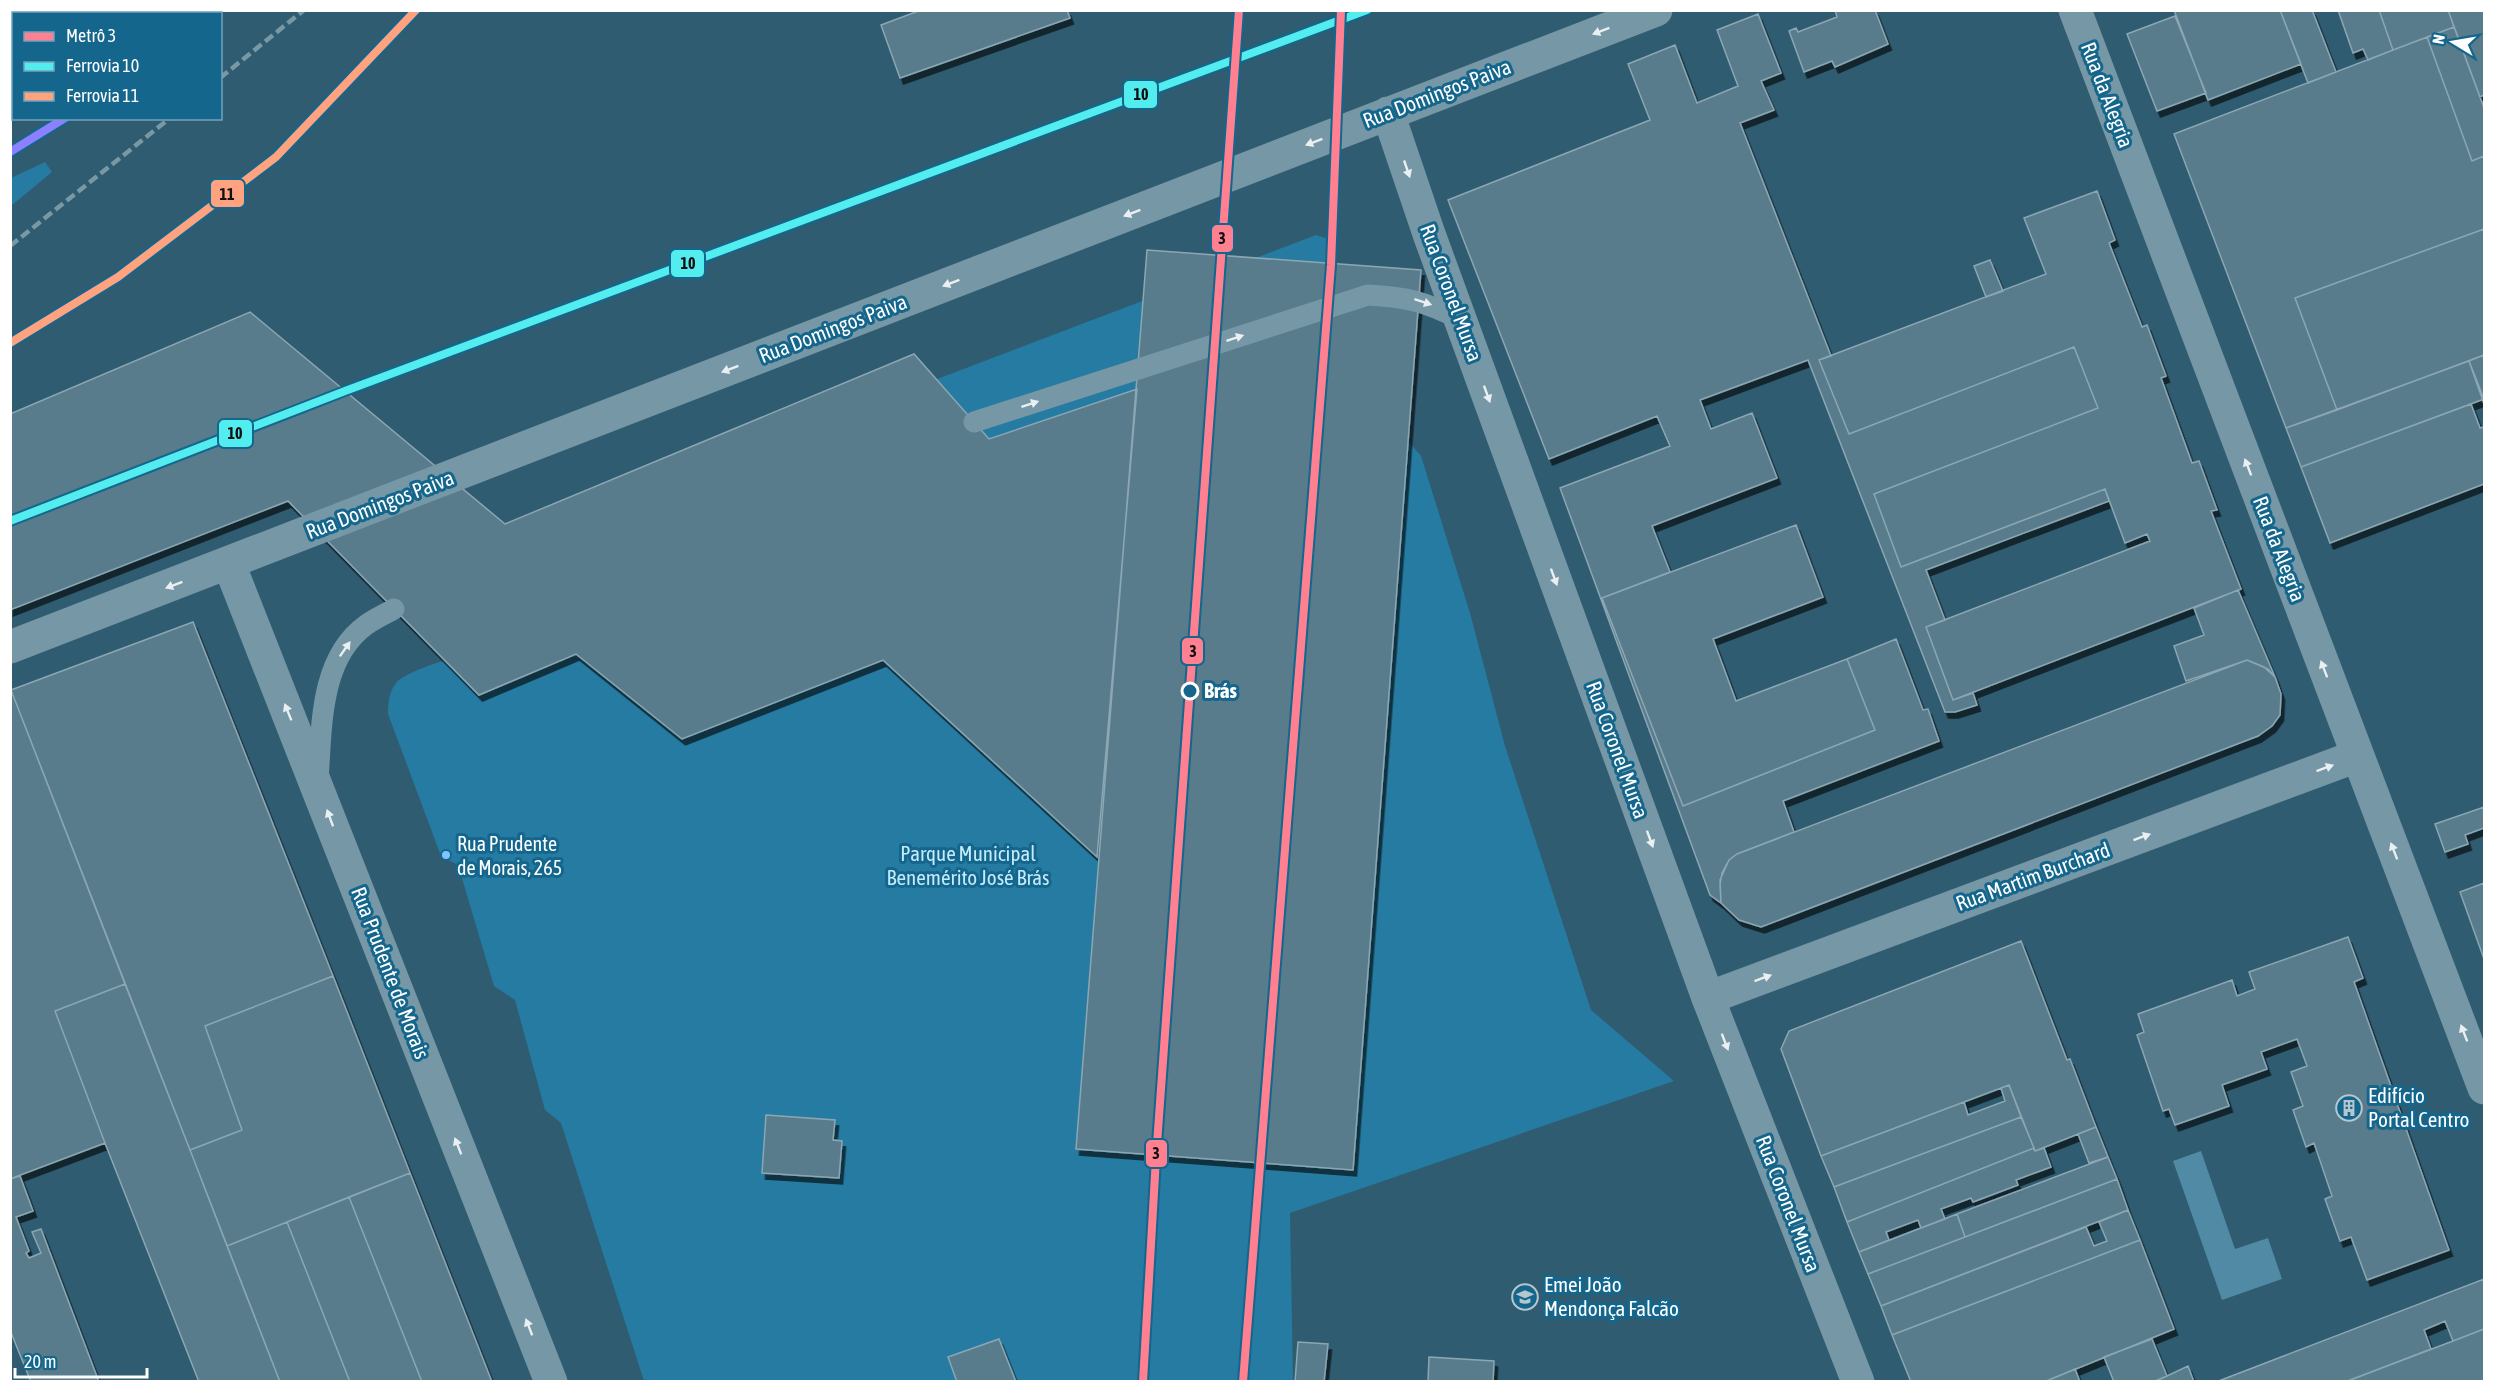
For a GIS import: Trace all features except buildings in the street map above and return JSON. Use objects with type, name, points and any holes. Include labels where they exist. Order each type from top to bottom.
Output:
[{"type":"street","name":"Rua Domingos Paiva","points":[[10,647],[1656,10]]},
{"type":"street","name":"Rua da Alegria","points":[[2076,10],[2484,1088]]},
{"type":"street","name":"Rua Coronel Mursa","points":[[1388,113],[1460,319],[1708,998],[1857,1382]]},
{"type":"street","name":"Rua Prudente de Morais","points":[[229,564],[550,1382]]},
{"type":"street","name":"Rua Martim Burchard","points":[[1708,998],[2357,756]]},
{"type":"lane","points":[[974,422],[1368,295],[1405,297],[1428,303],[1460,319]]},
{"type":"lane","points":[[318,786],[322,718],[331,676],[343,648],[365,626],[394,609]]},
{"type":"green space","points":[[45,162],[52,172],[11,206],[11,178]]},
{"type":"green space","name":"Parque Municipal Benemérito José Brás","points":[[1316,235],[1336,241],[1326,271],[1408,441],[1421,456],[1470,613],[1505,746],[1591,1010],[1674,1081],[1290,1213],[1293,1381],[644,1381],[561,1123],[545,1110],[515,1000],[494,986],[458,865],[441,856],[388,714],[389,698],[394,686],[403,678],[427,666],[495,646],[932,381]]},
{"type":"shaded area","points":[[2201,1151],[2235,1249],[2268,1238],[2282,1279],[2222,1300],[2173,1161]]},
{"type":"railway","points":[[222,76],[304,10]]},
{"type":"railway","points":[[10,246],[168,120]]},
{"type":"metro line","name":"3","points":[[1143,1382],[1156,1158],[1239,10]]},
{"type":"metro line","name":"3","points":[[1243,1382],[1331,265],[1341,10]]},
{"type":"rail line","name":"11","points":[[10,343],[118,277],[276,157],[416,10]]},
{"type":"rail line","name":"10","points":[[10,521],[345,391],[1367,10]]},
{"type":"transit line","points":[[10,152],[62,120]]},
{"type":"place","name":"Brás","points":[[1190,691]]},
{"type":"place","name":"Rua Prudente de Morais, 265","points":[[446,855]]},
{"type":"place","name":"Edifício Portal Centro","points":[[2349,1108]]},
{"type":"place","name":"Emei João Mendonça Falcão","points":[[1525,1297]]}]
